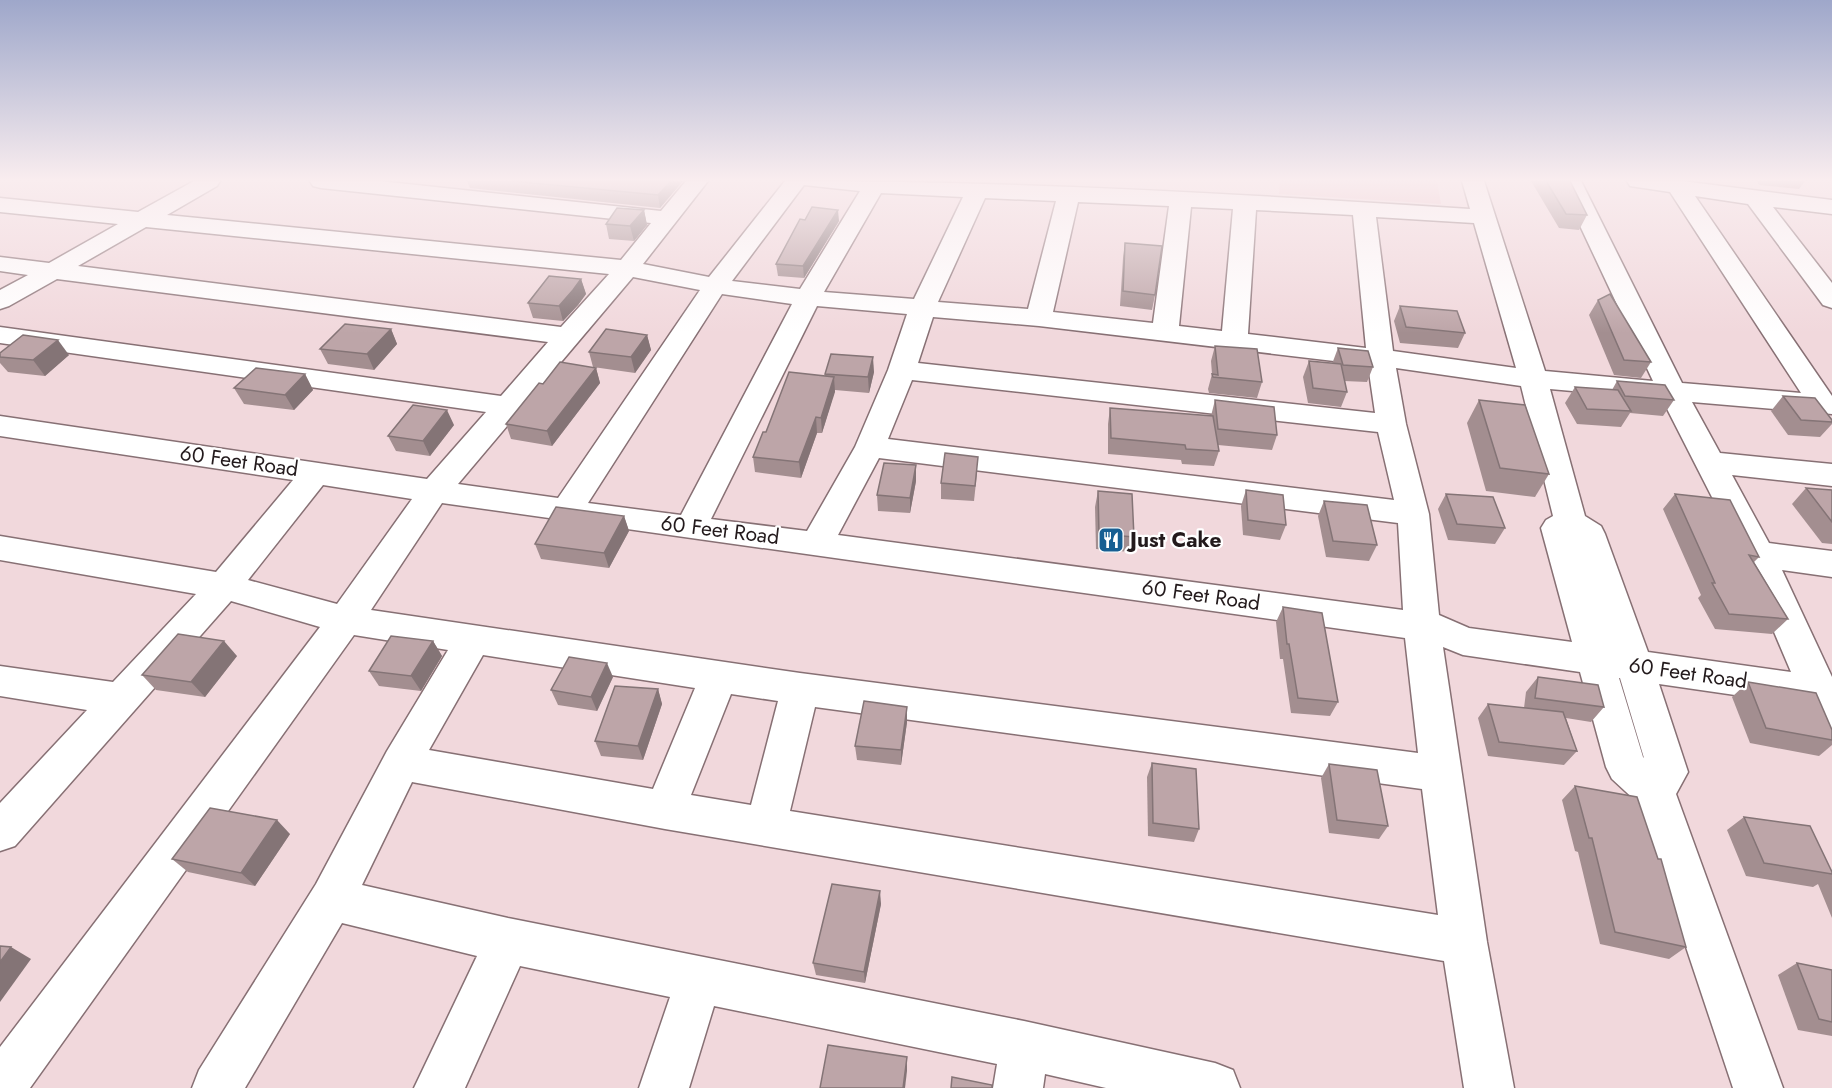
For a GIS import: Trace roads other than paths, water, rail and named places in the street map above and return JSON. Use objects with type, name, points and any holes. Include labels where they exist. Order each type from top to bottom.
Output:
[{"type":"street","points":[[0,301],[118,232]]},
{"type":"street","points":[[268,232],[627,268],[715,286],[808,298],[1039,318],[1382,358],[1533,379],[1671,389],[1827,405]]},
{"type":"street","points":[[0,1088],[345,620],[434,491],[657,232]]},
{"type":"street","points":[[566,511],[715,286],[757,232]]},
{"type":"street","points":[[691,527],[808,298],[847,232]]},
{"type":"street","points":[[817,543],[870,447],[902,370],[922,309],[958,232]]},
{"type":"street","points":[[1039,318],[1060,232]]},
{"type":"street","points":[[1165,333],[1176,232]]},
{"type":"street","points":[[1234,342],[1250,232]]},
{"type":"street","points":[[1367,232],[1374,315],[1391,424],[1413,514],[1431,627],[1440,774],[1464,942],[1490,1088]]},
{"type":"street","points":[[1488,232],[1533,379],[1571,522],[1588,534],[1631,655],[1668,772],[1655,792]]},
{"type":"street","points":[[1595,232],[1671,389],[1758,554],[1824,689]]},
{"type":"street","points":[[1708,232],[1827,405]]},
{"type":"street","points":[[1780,232],[1832,300]]},
{"type":"street","points":[[0,264],[567,336]]},
{"type":"street","points":[[0,335],[509,406]]},
{"type":"street","points":[[902,370],[1391,424]]},
{"type":"street","name":"60 Feet Road","points":[[0,426],[566,511],[1431,627],[1463,642],[1592,649],[1824,689]]},
{"type":"street","points":[[870,447],[1413,514]]},
{"type":"street","points":[[1708,462],[1832,476]]},
{"type":"street","points":[[0,832],[224,586],[316,473]]},
{"type":"street","points":[[1571,522],[1557,528],[1626,766],[1655,792],[1758,1088]]},
{"type":"street","points":[[0,548],[224,586],[345,620],[800,689],[1440,774]]},
{"type":"street","points":[[1758,554],[1832,564]]},
{"type":"street","points":[[217,1088],[332,899],[401,763],[473,640]]},
{"type":"street","points":[[666,810],[719,676]]},
{"type":"street","points":[[0,681],[122,699]]},
{"type":"street","points":[[766,827],[800,689]]},
{"type":"street","points":[[401,763],[766,827],[1464,942]]},
{"type":"street","points":[[332,899],[508,941],[700,978],[1021,1066],[1215,1088]]},
{"type":"street","points":[[439,1088],[508,941]]},
{"type":"street","points":[[664,1088],[700,978]]},
{"type":"place","name":"Just Cake","points":[[1111,540]]}]
